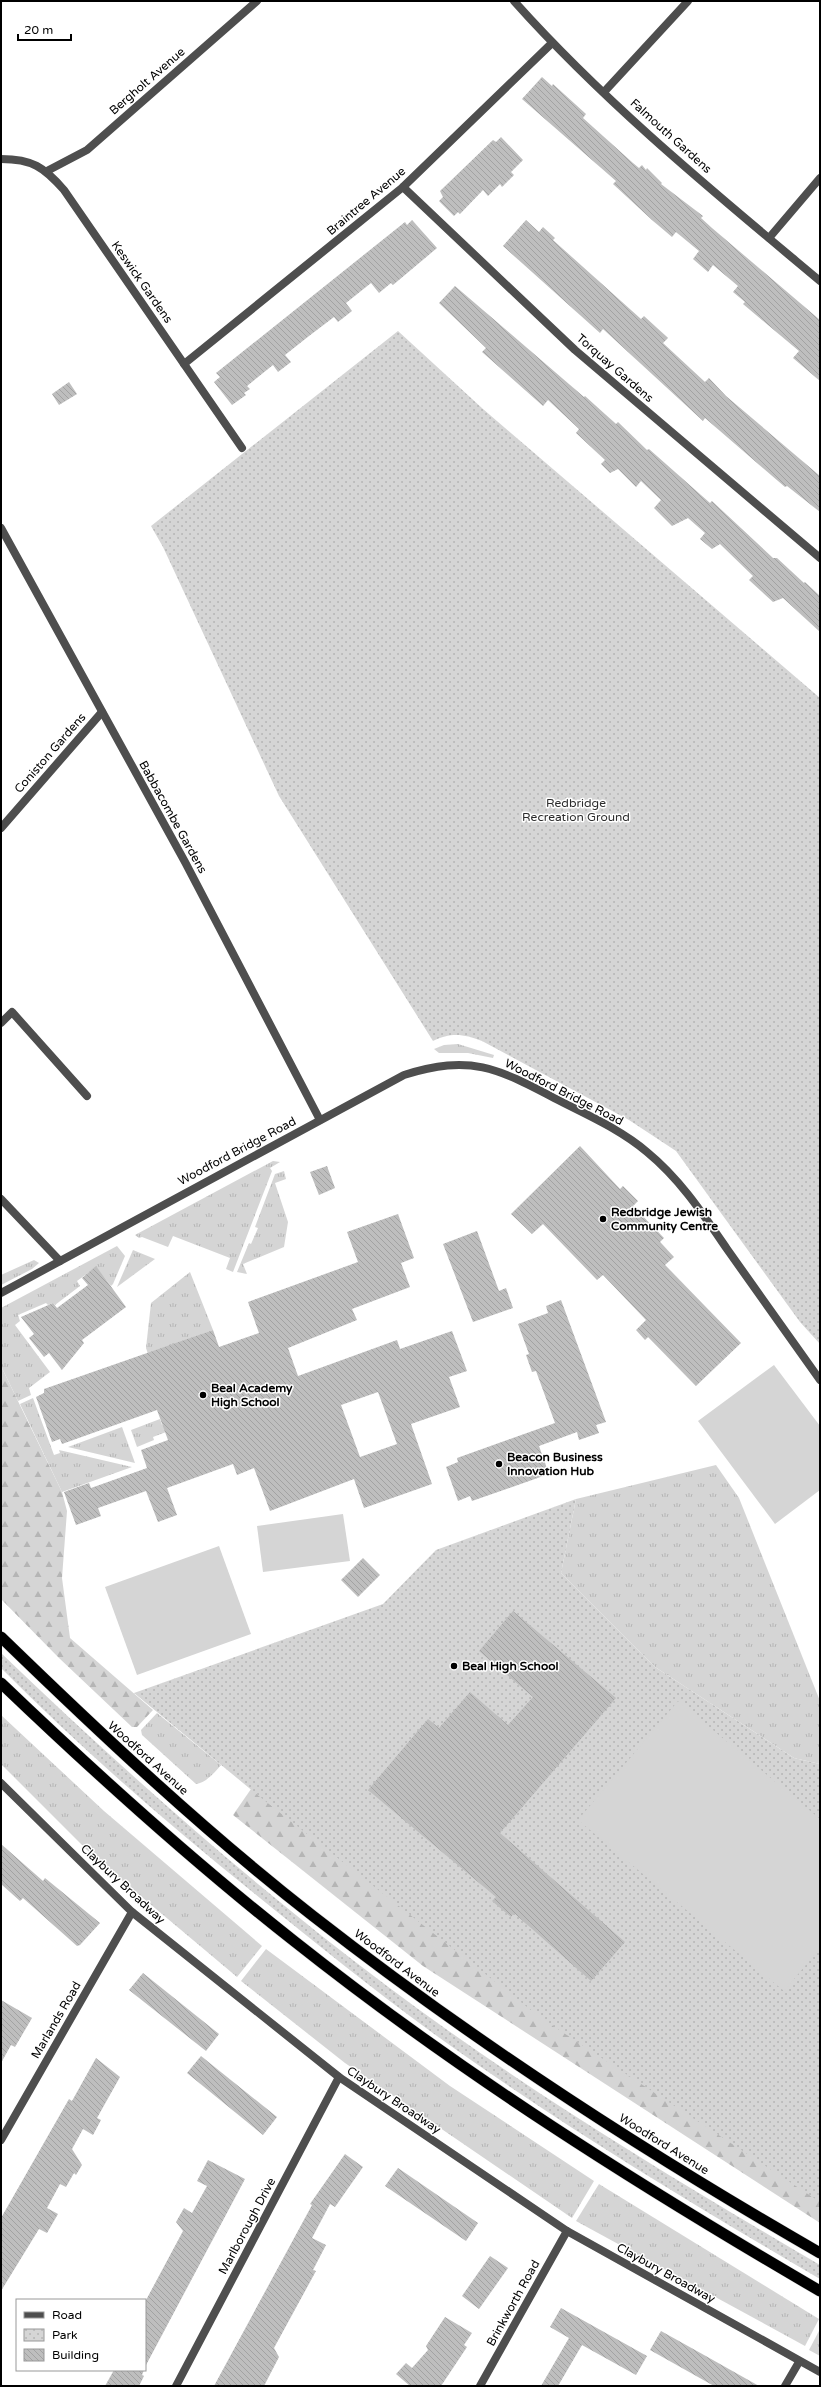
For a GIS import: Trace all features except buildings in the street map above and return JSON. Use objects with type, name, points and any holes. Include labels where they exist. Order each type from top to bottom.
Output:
[{"type":"highway","name":"Woodford Avenue","points":[[1,1637],[90,1723],[168,1794],[312,1915],[431,2005],[540,2081],[658,2157],[820,2253]]},
{"type":"highway","points":[[1,1683],[68,1747],[181,1849],[294,1942],[414,2032],[523,2108],[636,2181],[820,2291]]},
{"type":"street","name":"Bergholt Avenue","points":[[47,171],[87,150],[257,1]]},
{"type":"street","name":"Falmouth Gardens","points":[[514,1],[552,43],[604,92],[769,238],[820,281]]},
{"type":"street","points":[[604,92],[688,1]]},
{"type":"street","name":"Braintree Avenue","points":[[184,364],[403,188],[552,43]]},
{"type":"street","name":"Keswick Gardens","points":[[1,159],[19,159],[47,171],[64,190],[242,448]]},
{"type":"street","points":[[769,238],[820,178]]},
{"type":"street","name":"Torquay Gardens","points":[[403,188],[575,350],[820,558]]},
{"type":"street","name":"Babbacombe Gardens","points":[[1,528],[185,862],[320,1120]]},
{"type":"street","name":"Coniston Gardens","points":[[1,828],[102,712]]},
{"type":"street","points":[[1,1023],[12,1012],[87,1096]]},
{"type":"street","name":"Woodford Bridge Road","points":[[1,1293],[404,1075],[433,1066],[467,1064],[498,1071],[518,1079],[615,1130],[647,1151],[681,1184],[820,1380]]},
{"type":"street","points":[[1,1199],[60,1261]]},
{"type":"street","name":"Claybury Broadway","points":[[1,1783],[132,1912],[339,2077],[567,2232],[799,2362],[820,2372]]},
{"type":"street","name":"Marlands Road","points":[[1,2140],[132,1912]]},
{"type":"street","name":"Marlborough Drive","points":[[176,2386],[339,2077]]},
{"type":"street","name":"Brinkworth Road","points":[[480,2386],[567,2232]]},
{"type":"street","points":[[785,2386],[799,2362]]},
{"type":"green space","name":"Redbridge Recreation Ground","points":[[398,331],[483,409],[820,698],[820,1344],[800,1322],[676,1151],[629,1120],[482,1041],[469,1037],[452,1035],[433,1041],[279,796],[163,547],[151,526]]},
{"type":"green space","points":[[458,1044],[494,1055],[493,1058],[468,1053],[439,1053],[434,1049],[444,1045]]},
{"type":"green space","points":[[273,1161],[280,1162],[270,1168],[272,1171],[233,1272],[226,1269],[230,1258],[173,1236],[168,1247],[142,1237],[139,1238],[135,1235]]},
{"type":"green space","points":[[284,1171],[286,1179],[275,1183],[288,1222],[284,1247],[243,1264],[247,1274],[237,1272],[249,1243],[251,1244],[258,1228],[255,1227],[275,1174]]},
{"type":"green space","points":[[117,1246],[125,1256],[111,1286],[96,1267],[77,1281],[80,1286],[55,1305],[53,1303],[48,1305],[46,1303],[18,1315],[20,1321],[15,1325],[50,1372],[29,1388],[31,1395],[18,1401],[1,1366],[1,1308]]},
{"type":"green space","points":[[133,1250],[155,1259],[117,1287]]},
{"type":"green space","points":[[34,1260],[39,1263],[32,1269],[1,1285],[1,1275]]},
{"type":"green space","points":[[190,1272],[213,1330],[148,1354],[146,1348],[151,1303]]},
{"type":"green space","points":[[774,1365],[820,1426],[820,1490],[775,1524],[698,1421]]},
{"type":"green space","points":[[1,1366],[62,1492],[67,1511],[62,1578],[70,1638],[153,1710],[137,1727],[132,1727],[59,1658],[1,1599]]},
{"type":"green space","points":[[33,1398],[54,1455],[60,1453],[59,1450],[132,1467],[62,1492],[20,1404]]},
{"type":"green space","points":[[160,1419],[162,1425],[174,1429],[153,1437],[154,1440],[137,1447],[131,1430]]},
{"type":"green space","points":[[122,1427],[135,1463],[68,1447]]},
{"type":"green space","points":[[716,1465],[739,1498],[820,1701],[820,1764],[794,1758],[655,1667],[561,1573],[576,1499]]},
{"type":"green space","points":[[576,1499],[561,1573],[655,1667],[794,1758],[820,1764],[820,2202],[541,2018],[260,1797],[134,1693],[383,1604],[436,1550]]},
{"type":"green space","points":[[343,1514],[350,1561],[263,1572],[257,1526]]},
{"type":"green space","points":[[219,1546],[251,1634],[137,1675],[105,1587]]},
{"type":"green space","points":[[1,1653],[141,1783],[189,1825],[286,1907],[387,1986],[492,2061],[599,2132],[820,2265],[820,2279],[682,2197],[547,2111],[458,2051],[380,1994],[222,1867],[93,1756],[1,1668]]},
{"type":"green space","points":[[678,1701],[820,1819],[820,1948],[784,1991],[578,1820]]},
{"type":"green space","points":[[157,1713],[221,1765],[203,1782],[196,1784],[142,1735],[141,1730]]},
{"type":"green space","points":[[1,1715],[104,1811],[262,1946],[237,1977],[93,1856],[1,1764]]},
{"type":"green space","points":[[251,1789],[820,2183],[820,2223],[423,1966],[233,1815]]},
{"type":"green space","points":[[266,1949],[450,2086],[594,2181],[572,2218],[345,2063],[241,1981]]},
{"type":"green space","points":[[599,2184],[819,2319],[805,2346],[576,2221]]},
{"type":"green space","points":[[820,2329],[820,2356],[809,2350]]},
{"type":"place","name":"Redbridge Jewish Community Centre","points":[[603,1219]]},
{"type":"place","name":"Beal Academy High School","points":[[203,1395]]},
{"type":"place","name":"Beacon Business Innovation Hub","points":[[499,1464]]},
{"type":"place","name":"Beal High School","points":[[454,1666]]}]
